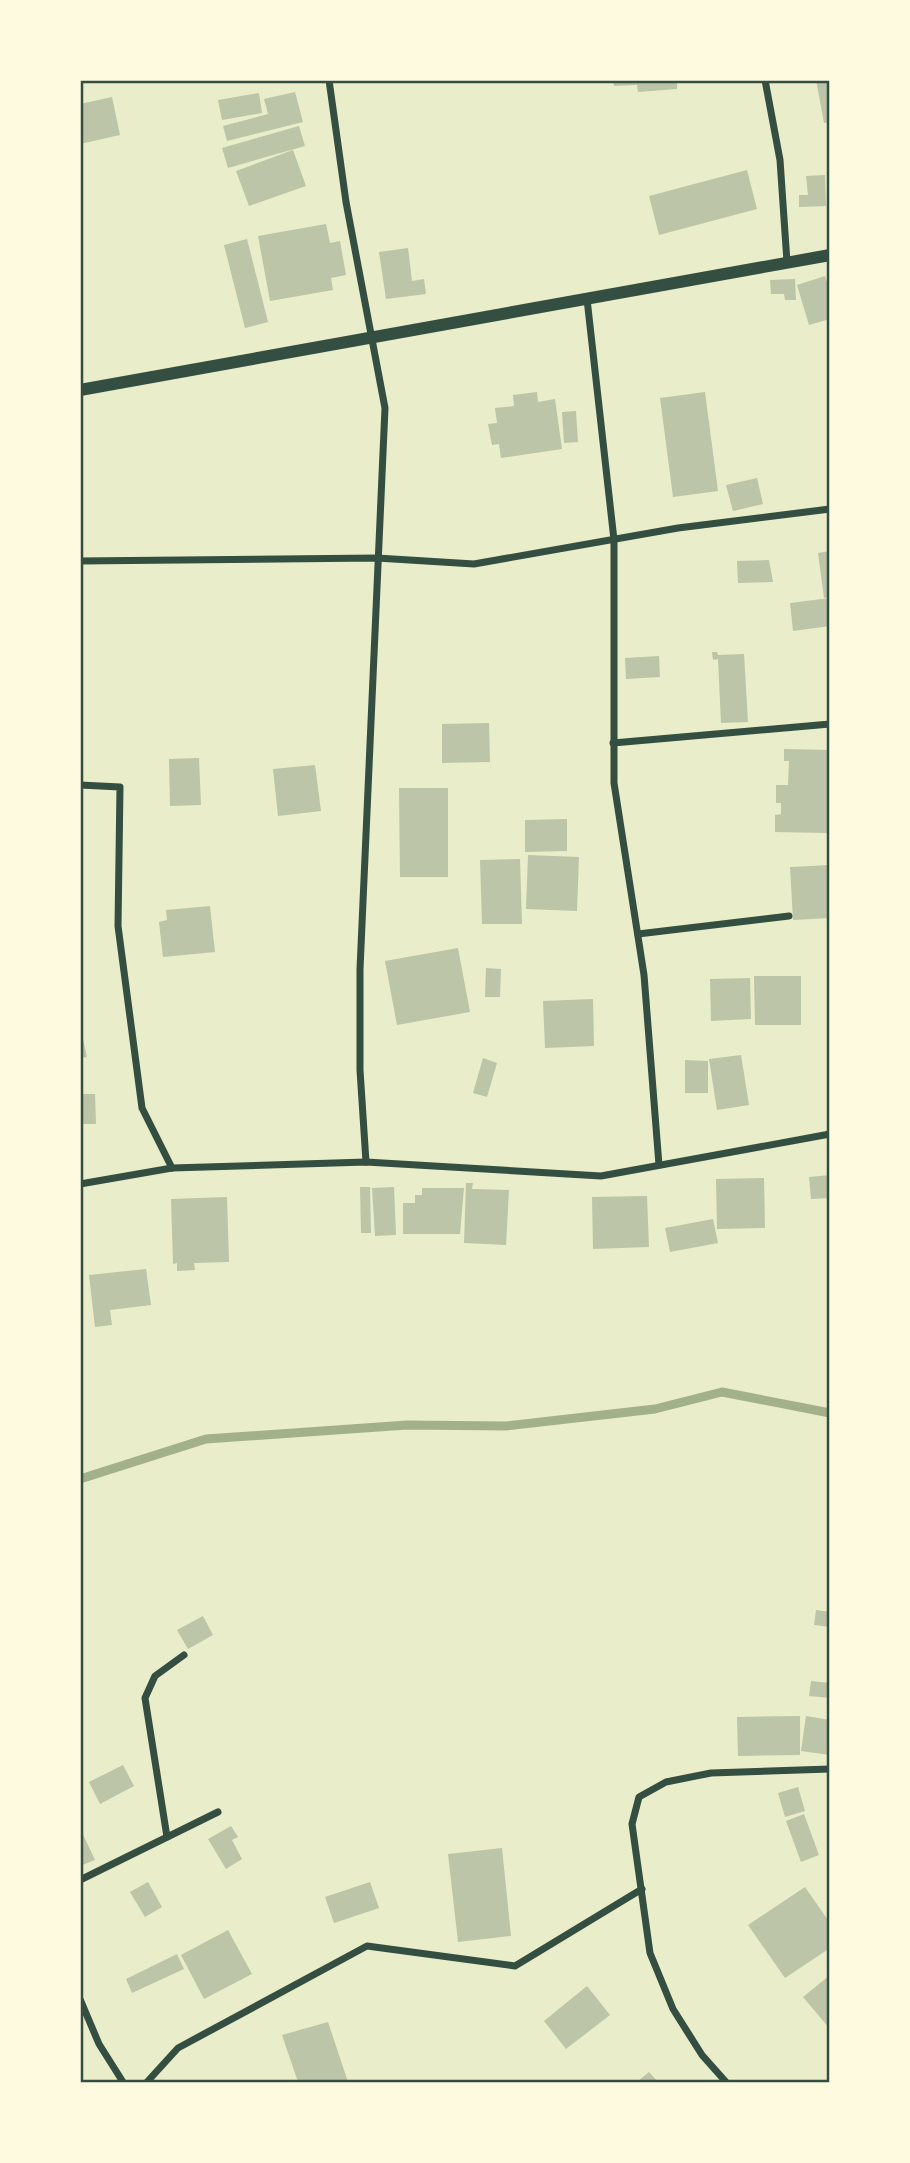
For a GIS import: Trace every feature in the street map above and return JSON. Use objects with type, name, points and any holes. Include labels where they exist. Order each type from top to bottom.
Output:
[{"type":"street","points":[[329,80],[370,338],[385,408],[360,969],[360,1070],[366,1162]]},
{"type":"street","points":[[765,80],[780,160],[787,262]]},
{"type":"street","points":[[80,390],[830,255]]},
{"type":"street","points":[[587,299],[614,540],[614,783],[645,975],[659,1166]]},
{"type":"street","points":[[80,561],[377,558],[474,564],[678,528],[830,509]]},
{"type":"street","points":[[613,743],[830,724]]},
{"type":"street","points":[[80,785],[120,786],[118,926],[142,1108],[172,1168]]},
{"type":"street","points":[[638,934],[789,916]]},
{"type":"street","points":[[80,1184],[172,1168],[366,1162],[601,1176],[830,1134]]},
{"type":"street","points":[[167,1837],[145,1698],[155,1676],[184,1655]]},
{"type":"street","points":[[726,2082],[702,2055],[673,2009],[650,1953],[632,1825],[639,1797],[666,1782],[711,1773],[830,1769]]},
{"type":"street","points":[[80,1880],[218,1812]]},
{"type":"street","points":[[147,2082],[178,2048],[367,1946],[515,1966],[642,1889]]},
{"type":"street","points":[[80,1999],[99,2044],[123,2082]]},
{"type":"building","points":[[613,80],[677,80],[677,89],[638,92],[637,85],[614,86]]},
{"type":"building","points":[[816,80],[830,80],[830,122],[824,123]]},
{"type":"building","points":[[295,92],[303,122],[227,141],[223,126],[268,114],[264,99]]},
{"type":"building","points":[[259,93],[262,113],[222,120],[218,100]]},
{"type":"building","points":[[112,97],[120,135],[80,144],[80,104]]},
{"type":"building","points":[[299,126],[305,146],[228,168],[222,148]]},
{"type":"building","points":[[293,150],[306,186],[249,206],[236,171]]},
{"type":"building","points":[[747,170],[757,209],[659,235],[649,196]]},
{"type":"building","points":[[825,175],[826,206],[799,207],[799,195],[808,195],[806,176]]},
{"type":"building","points":[[326,224],[330,243],[340,241],[346,275],[331,278],[333,290],[270,301],[258,236]]},
{"type":"building","points":[[247,239],[268,322],[245,328],[224,245]]},
{"type":"building","points":[[408,248],[412,281],[424,279],[426,294],[386,299],[379,252]]},
{"type":"building","points":[[825,276],[830,291],[830,319],[809,325],[797,285]]},
{"type":"building","points":[[795,279],[796,300],[785,300],[784,294],[771,294],[770,280]]},
{"type":"building","points":[[537,392],[538,402],[555,399],[562,449],[501,458],[499,444],[492,445],[488,424],[497,423],[495,408],[514,406],[513,395]]},
{"type":"building","points":[[705,392],[718,491],[673,497],[660,398]]},
{"type":"building","points":[[576,411],[578,442],[564,443],[562,412]]},
{"type":"building","points":[[757,478],[763,504],[733,511],[726,485]]},
{"type":"building","points":[[830,551],[830,597],[824,598],[818,553]]},
{"type":"building","points":[[769,560],[773,582],[738,583],[737,561]]},
{"type":"building","points":[[830,598],[830,626],[793,631],[790,603]]},
{"type":"building","points":[[712,652],[717,652],[718,655],[744,654],[748,722],[721,723],[718,659],[713,660]]},
{"type":"building","points":[[659,656],[660,677],[626,679],[625,658]]},
{"type":"building","points":[[489,723],[490,762],[442,763],[442,724]]},
{"type":"building","points":[[784,749],[830,750],[828,833],[775,832],[775,815],[781,814],[781,803],[776,803],[776,785],[788,785],[789,761],[784,761]]},
{"type":"building","points":[[199,758],[201,805],[170,806],[169,759]]},
{"type":"building","points":[[315,765],[321,811],[278,816],[273,769]]},
{"type":"building","points":[[399,788],[448,788],[448,877],[400,877]]},
{"type":"building","points":[[567,819],[567,851],[525,852],[525,820]]},
{"type":"building","points":[[528,855],[579,857],[577,911],[526,909]]},
{"type":"building","points":[[520,859],[522,924],[482,924],[480,860]]},
{"type":"building","points":[[830,865],[830,918],[793,920],[790,867]]},
{"type":"building","points":[[210,906],[215,952],[163,957],[159,922],[167,920],[166,910]]},
{"type":"building","points":[[458,948],[470,1012],[397,1025],[385,961]]},
{"type":"building","points":[[486,968],[501,969],[500,997],[485,997]]},
{"type":"building","points":[[754,976],[801,976],[801,1025],[755,1025]]},
{"type":"building","points":[[750,978],[751,1019],[711,1021],[710,979]]},
{"type":"building","points":[[593,999],[594,1046],[545,1048],[543,1001]]},
{"type":"building","points":[[80,1026],[87,1057],[80,1058]]},
{"type":"building","points":[[741,1055],[749,1105],[717,1110],[709,1059]]},
{"type":"building","points":[[483,1058],[497,1063],[487,1097],[473,1093]]},
{"type":"building","points":[[685,1060],[708,1061],[708,1093],[685,1093]]},
{"type":"building","points":[[80,1094],[95,1094],[96,1124],[80,1124]]},
{"type":"building","points":[[830,1175],[830,1198],[811,1199],[809,1177]]},
{"type":"building","points":[[764,1178],[765,1228],[717,1229],[716,1179]]},
{"type":"building","points":[[466,1183],[473,1183],[472,1189],[509,1190],[506,1245],[464,1243]]},
{"type":"building","points":[[360,1187],[370,1187],[371,1233],[361,1233]]},
{"type":"building","points":[[394,1187],[396,1235],[375,1236],[372,1188]]},
{"type":"building","points":[[422,1188],[464,1188],[460,1234],[403,1234],[403,1203],[415,1203],[415,1195],[422,1195]]},
{"type":"building","points":[[647,1196],[649,1247],[593,1249],[592,1197]]},
{"type":"building","points":[[227,1197],[229,1262],[194,1263],[195,1270],[177,1271],[177,1263],[173,1264],[171,1199]]},
{"type":"building","points":[[713,1219],[718,1243],[670,1252],[665,1228]]},
{"type":"building","points":[[146,1269],[151,1305],[110,1310],[112,1325],[95,1327],[89,1275]]},
{"type":"building","points":[[816,1610],[830,1612],[830,1627],[814,1625]]},
{"type":"building","points":[[203,1616],[213,1635],[188,1649],[177,1630]]},
{"type":"building","points":[[811,1681],[830,1683],[830,1698],[809,1696]]},
{"type":"building","points":[[800,1716],[800,1755],[738,1756],[737,1717]]},
{"type":"building","points":[[806,1716],[830,1720],[830,1755],[801,1751]]},
{"type":"building","points":[[123,1765],[134,1786],[100,1804],[89,1782]]},
{"type":"building","points":[[798,1787],[805,1811],[785,1817],[778,1793]]},
{"type":"building","points":[[804,1814],[819,1855],[801,1862],[786,1821]]},
{"type":"building","points":[[231,1826],[238,1837],[232,1840],[242,1859],[226,1869],[208,1839]]},
{"type":"building","points":[[80,1828],[95,1860],[80,1866]]},
{"type":"building","points":[[502,1848],[511,1936],[458,1942],[448,1854]]},
{"type":"building","points":[[148,1882],[162,1907],[145,1917],[130,1892]]},
{"type":"building","points":[[370,1882],[379,1908],[334,1923],[325,1897]]},
{"type":"building","points":[[805,1887],[830,1923],[830,1948],[785,1978],[748,1925]]},
{"type":"building","points":[[228,1930],[252,1974],[204,1999],[181,1955]]},
{"type":"building","points":[[177,1954],[184,1969],[132,1993],[126,1979]]},
{"type":"building","points":[[830,1975],[830,2029],[803,1997]]},
{"type":"building","points":[[587,1986],[610,2015],[566,2049],[544,2021]]},
{"type":"building","points":[[328,2022],[348,2082],[298,2082],[282,2035]]},
{"type":"building","points":[[649,2072],[658,2082],[637,2082]]},
{"type":"waterway","points":[[80,1479],[206,1439],[407,1425],[506,1426],[655,1409],[722,1392],[830,1413]]}]
